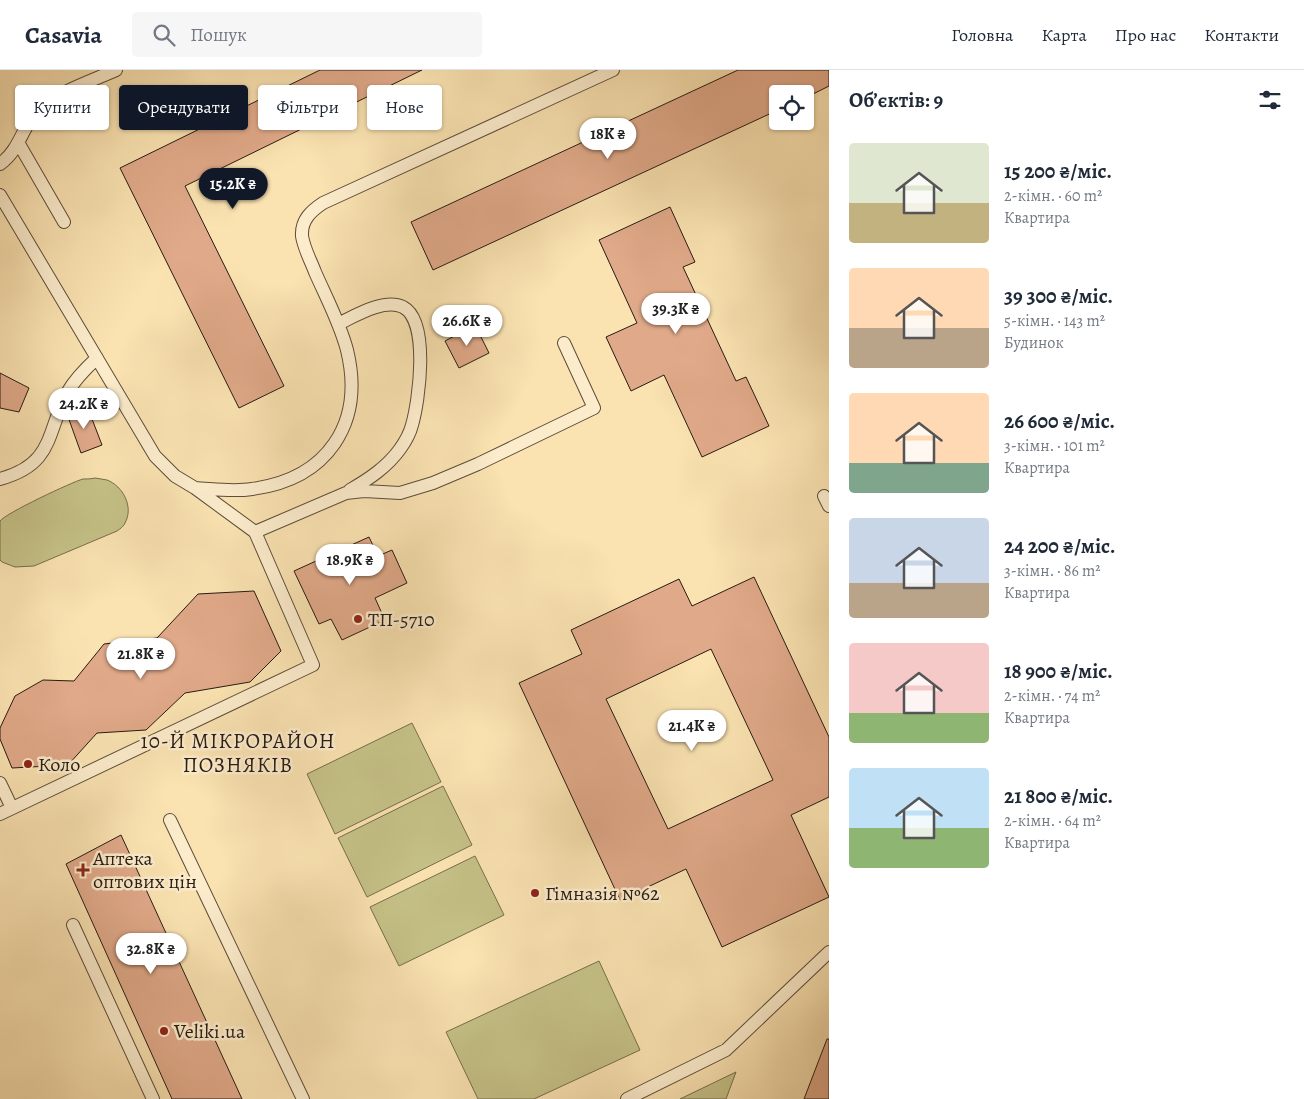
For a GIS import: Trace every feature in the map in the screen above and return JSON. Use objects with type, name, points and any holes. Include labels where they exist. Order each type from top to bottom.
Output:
[{"type":"lane","points":[[0,164],[12,154],[32,118],[41,107],[116,70]]},
{"type":"lane","points":[[195,488],[252,489],[282,482],[308,470],[328,454],[341,433],[349,408],[350,369],[347,350],[338,324],[306,250],[302,236],[304,221],[312,211],[323,203],[613,70]]},
{"type":"lane","points":[[19,144],[64,222]]},
{"type":"lane","points":[[0,195],[155,456],[175,476],[195,488],[254,532],[313,665],[0,814]]},
{"type":"lane","points":[[254,532],[346,492],[368,479],[384,467],[401,448],[412,428],[417,404],[420,358],[415,324],[410,314],[403,308],[394,305],[382,306],[369,309],[338,324]]},
{"type":"lane","points":[[346,492],[400,493],[433,484],[594,408],[564,343]]},
{"type":"lane","points":[[0,479],[13,476],[37,459],[48,445],[60,411],[74,381],[97,358]]},
{"type":"lane","points":[[0,783],[12,808]]},
{"type":"lane","points":[[170,820],[302,1099]]},
{"type":"lane","points":[[73,925],[153,1099]]},
{"type":"lane","points":[[627,1099],[726,1050],[829,952]]},
{"type":"shaded area","points":[[95,478],[113,483],[122,492],[128,510],[127,517],[121,528],[34,566],[15,567],[0,560],[0,521],[26,505],[66,486],[83,479]]},
{"type":"shaded area","points":[[412,723],[441,782],[335,834],[307,774]]},
{"type":"shaded area","points":[[443,786],[472,845],[367,897],[338,838]]},
{"type":"shaded area","points":[[475,856],[504,915],[399,966],[370,907]]},
{"type":"shaded area","points":[[599,961],[640,1050],[534,1099],[478,1099],[446,1032]]},
{"type":"shaded area","points":[[736,1072],[726,1099],[680,1099]]},
{"type":"building","points":[[320,70],[422,70],[391,85],[367,85],[367,97],[357,102],[357,85],[289,85]]},
{"type":"building","points":[[738,70],[829,70],[829,86],[814,94],[814,85],[769,85],[769,114],[433,270],[411,222]]},
{"type":"building","points":[[258,100],[258,130],[299,130],[185,186],[284,386],[239,408],[120,168],[198,130],[248,130],[248,105]]},
{"type":"building","points":[[670,207],[695,262],[683,267],[736,381],[746,377],[769,426],[702,457],[664,375],[631,391],[606,337],[637,323],[599,240]]},
{"type":"building","points":[[475,325],[489,353],[459,368],[445,341]]},
{"type":"building","points":[[0,373],[29,388],[19,412],[0,408]]},
{"type":"building","points":[[87,406],[102,445],[81,453],[67,414]]},
{"type":"building","points":[[369,537],[378,556],[392,550],[407,583],[375,598],[385,620],[342,640],[331,619],[319,624],[294,571]]},
{"type":"building","points":[[754,577],[829,737],[829,797],[791,815],[829,897],[722,947],[686,869],[620,900],[519,683],[582,654],[571,630],[679,579],[692,606]],"holes":[[[711,649],[773,780],[668,829],[606,699]]]},
{"type":"building","points":[[254,591],[281,651],[250,682],[185,693],[146,730],[97,733],[68,765],[12,768],[0,739],[0,728],[15,696],[43,680],[74,681],[104,644],[157,638],[198,594]]},
{"type":"building","points":[[121,835],[242,1099],[172,1099],[66,864]]},
{"type":"building","points":[[827,1039],[829,1039],[829,1099],[804,1099]]},
{"type":"place","name":"ТП-5710","points":[[358,619]]},
{"type":"place","name":"Коло","points":[[28,764]]},
{"type":"place","name":"Аптека оптових цін","points":[[83,870]]},
{"type":"place","name":"Гімназія №62","points":[[535,893]]},
{"type":"place","name":"Veliki.ua","points":[[164,1031]]},
{"type":"district","name":"10-Й МІКРОРАЙОН ПОЗНЯКІВ","points":[[238,753]]}]
